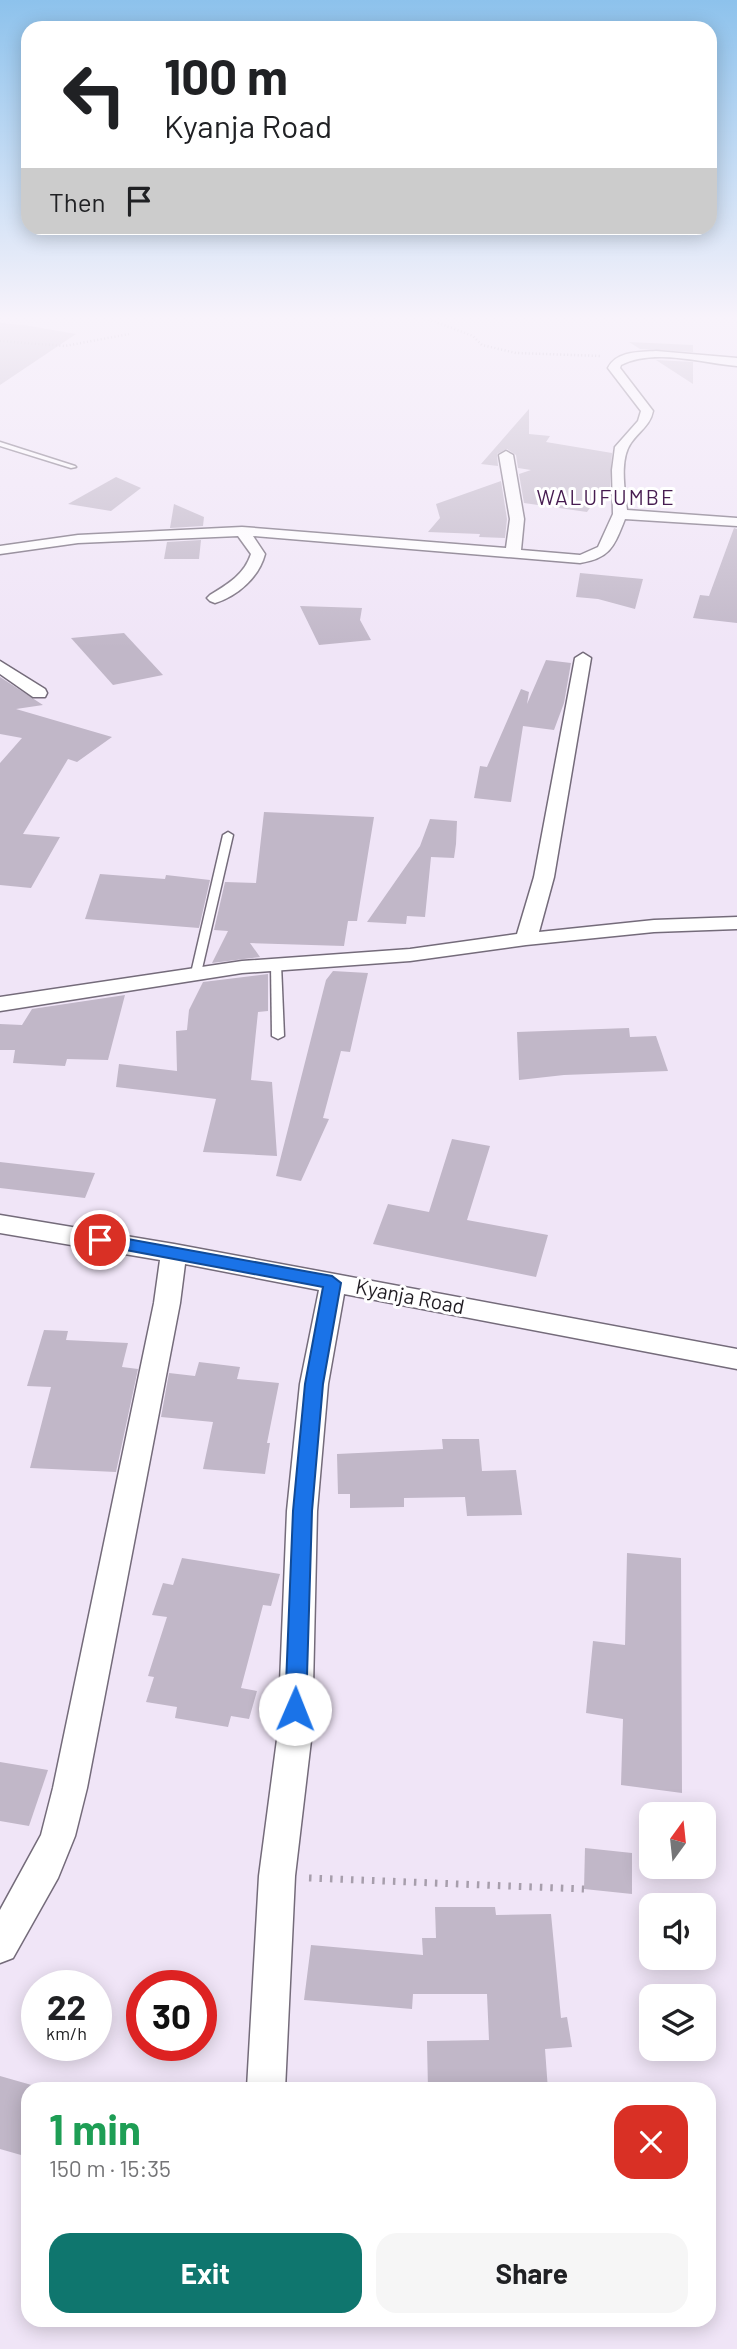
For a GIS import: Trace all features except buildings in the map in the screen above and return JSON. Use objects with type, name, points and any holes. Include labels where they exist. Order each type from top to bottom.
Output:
[{"type":"street","points":[[0,550],[78,539],[242,531],[580,559],[597,557],[603,552],[620,514],[618,491],[621,452],[623,444],[636,429]]},
{"type":"street","points":[[506,455],[517,519],[513,553]]},
{"type":"street","points":[[620,514],[737,523]]},
{"type":"street","points":[[215,598],[247,578],[256,565],[258,554],[242,531]]},
{"type":"street","points":[[526,939],[544,877],[583,658]]},
{"type":"street","points":[[0,666],[39,693]]},
{"type":"street","points":[[0,1004],[197,973],[276,964],[410,956],[526,939],[654,926],[737,923]]},
{"type":"street","name":"Kyanja Road","points":[[0,1224],[174,1253],[737,1359]]},
{"type":"street","points":[[0,1945],[45,1866],[58,1836],[167,1303],[174,1253]]},
{"type":"street","points":[[266,2082],[276,1877],[295,1732],[302,1511],[312,1409],[332,1283]]},
{"type":"lane","points":[[0,444],[72,467]]},
{"type":"lane","points":[[197,973],[228,835]]},
{"type":"lane","points":[[276,964],[278,1036]]},
{"type":"path","points":[[276,1877],[584,1889]]},
{"type":"district","name":"WALUFUMBE","points":[[606,498]]},
{"type":"route","points":[[100,1240],[332,1283],[314,1384],[302,1511],[295,1709]]}]
